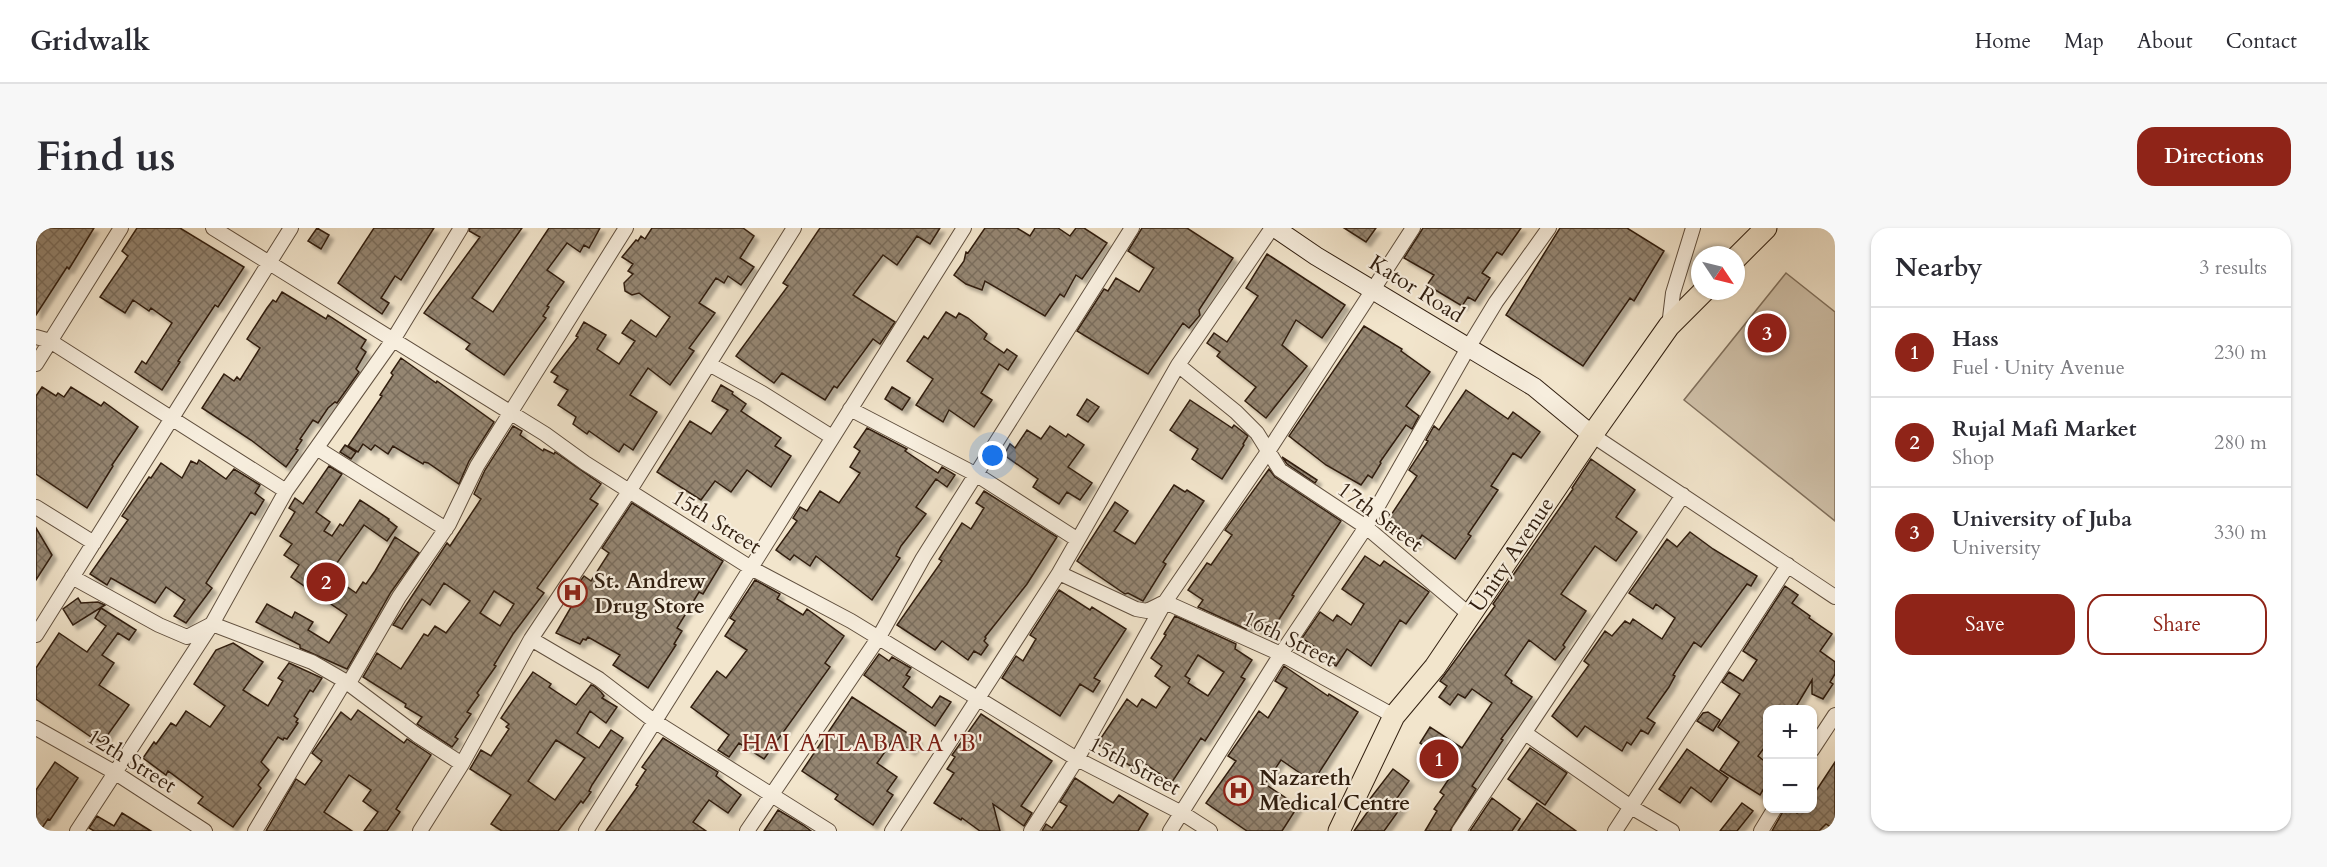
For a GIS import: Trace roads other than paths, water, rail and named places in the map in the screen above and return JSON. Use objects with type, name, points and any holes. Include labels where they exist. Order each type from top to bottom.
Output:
[{"type":"main road","name":"Kator Road","points":[[1274,228],[1316,256],[1534,387],[1592,435]]},
{"type":"main road","points":[[1745,247],[1758,230]]},
{"type":"main road","name":"Unity Avenue","points":[[1339,831],[1394,716],[1435,667],[1592,435],[1669,326],[1695,300]]},
{"type":"street","points":[[36,364],[121,228]]},
{"type":"street","name":"15th Street","points":[[213,228],[511,414],[751,568],[879,637],[1077,759],[1182,813],[1210,831]]},
{"type":"street","points":[[36,635],[291,228]]},
{"type":"street","points":[[77,831],[212,624],[286,491],[318,449],[393,340],[461,228]]},
{"type":"street","points":[[255,831],[399,597],[446,529],[477,466],[626,228]]},
{"type":"street","points":[[420,831],[462,764],[531,639],[630,490],[794,228]]},
{"type":"street","points":[[585,831],[964,228]]},
{"type":"street","points":[[747,831],[879,637],[923,558],[1132,228]]},
{"type":"street","points":[[892,831],[1059,573],[1178,365],[1274,228]]},
{"type":"street","points":[[1031,831],[1077,759],[1165,602],[1267,453],[1413,228]]},
{"type":"street","points":[[1170,831],[1281,654],[1366,527],[1496,302],[1549,228]]},
{"type":"street","points":[[1669,326],[1673,293],[1693,228]]},
{"type":"street","points":[[36,337],[50,341],[286,491]]},
{"type":"street","points":[[710,364],[762,393],[832,437]]},
{"type":"street","name":"17th Street","points":[[1178,365],[1236,412],[1257,433],[1267,453],[1280,471],[1366,527],[1470,615]]},
{"type":"street","points":[[850,410],[977,476],[1078,540]]},
{"type":"street","points":[[1592,435],[1835,597]]},
{"type":"street","points":[[318,449],[446,529]]},
{"type":"street","points":[[1459,831],[1683,495]]},
{"type":"street","points":[[36,507],[94,543]]},
{"type":"street","points":[[1615,831],[1788,565]]},
{"type":"street","points":[[1059,573],[1136,609],[1147,610],[1165,602]]},
{"type":"street","points":[[72,577],[159,625],[187,637],[212,624],[312,662],[347,682],[417,735],[462,764]]},
{"type":"street","name":"16th Street","points":[[1165,602],[1281,654],[1394,716]]},
{"type":"street","points":[[531,639],[599,679],[654,721],[829,831]]},
{"type":"street","points":[[1817,742],[1835,715]]},
{"type":"street","name":"12th Street","points":[[36,728],[114,771],[205,831]]},
{"type":"street","points":[[1525,733],[1631,807],[1672,831]]},
{"type":"street","points":[[1761,831],[1772,813]]},
{"type":"place","name":"University of Juba","points":[[1767,333]]},
{"type":"place","name":"Rujal Mafi Market","points":[[326,582]]},
{"type":"place","name":"St. Andrew Drug Store","points":[[573,593]]},
{"type":"place","name":"Hass","points":[[1439,759]]},
{"type":"place","name":"Nazareth Medical Centre","points":[[1238,790]]},
{"type":"district","name":"HAI ATLABARA 'B'","points":[[863,743]]}]
